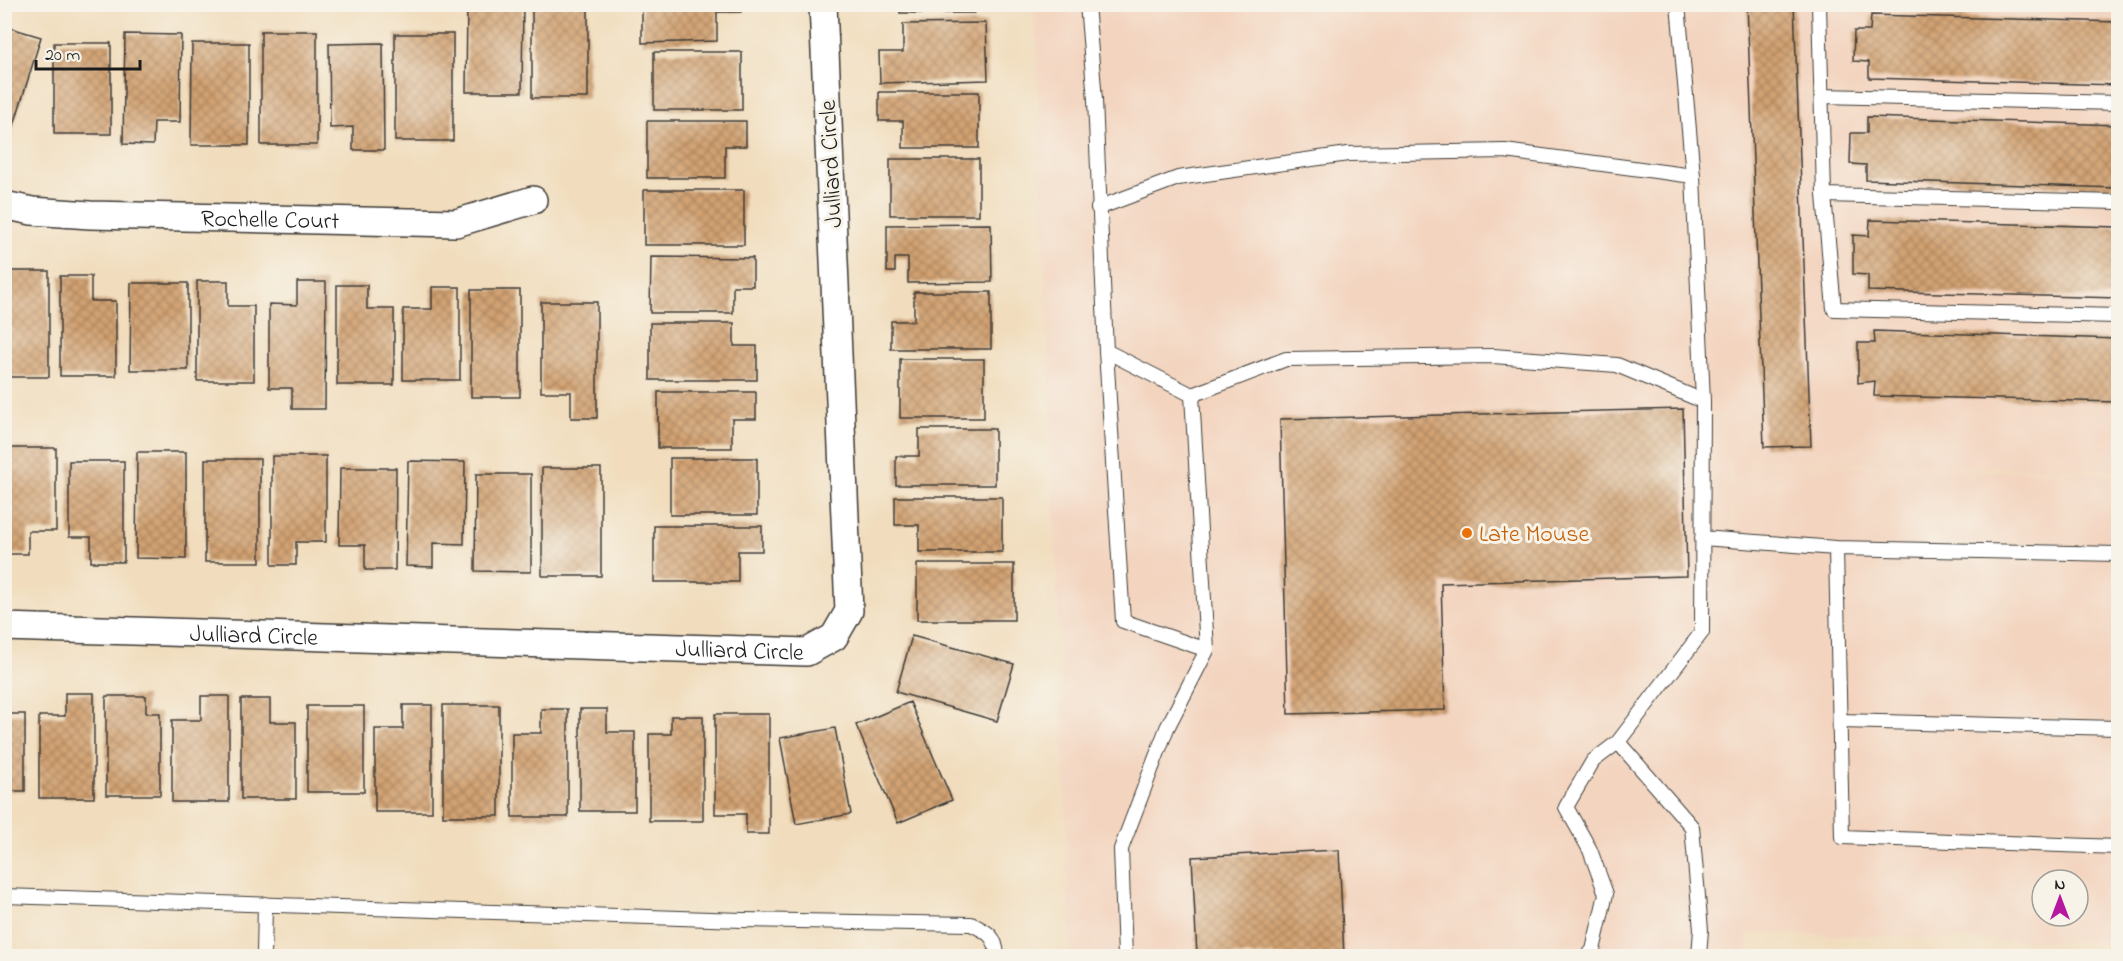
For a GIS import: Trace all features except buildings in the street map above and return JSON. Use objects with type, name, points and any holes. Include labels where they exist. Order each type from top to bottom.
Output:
[{"type":"street","name":"Julliard Circle","points":[[4,627],[807,652],[834,637],[849,611],[823,4]]},
{"type":"street","name":"Rochelle Court","points":[[4,205],[32,211],[90,215],[456,223],[533,200]]},
{"type":"lane","points":[[1087,4],[1095,100],[1098,208],[1123,621],[1207,650]]},
{"type":"lane","points":[[1588,957],[1593,950],[1606,894],[1590,850],[1566,807],[1593,761],[1618,742],[1702,632],[1703,401],[1693,176],[1678,4]]},
{"type":"lane","points":[[1819,4],[1824,195],[1834,309],[2118,316]]},
{"type":"lane","points":[[1822,96],[2118,103]]},
{"type":"lane","points":[[1098,208],[1178,178],[1348,154],[1505,151],[1693,176]]},
{"type":"lane","points":[[1824,195],[2118,202]]},
{"type":"lane","points":[[1106,351],[1192,395],[1286,359],[1493,356],[1617,365],[1703,401]]},
{"type":"lane","points":[[1125,957],[1121,849],[1167,728],[1207,650],[1192,395]]},
{"type":"lane","points":[[1702,538],[1836,548],[2118,554]]},
{"type":"lane","points":[[1836,548],[1842,837],[2118,847]]},
{"type":"lane","points":[[1840,721],[2118,728]]},
{"type":"lane","points":[[1618,742],[1692,827],[1701,930],[1699,957]]},
{"type":"lane","points":[[4,896],[742,920],[971,924],[988,932],[996,946],[997,957]]},
{"type":"lane","points":[[264,957],[265,904]]},
{"type":"shaded area","points":[[1035,5],[2118,5],[2118,471],[1729,461],[1740,739],[1731,462],[2118,474],[2118,943],[1748,933],[1748,956],[1071,956]]},
{"type":"place","name":"Late Mouse","points":[[1467,533]]}]
